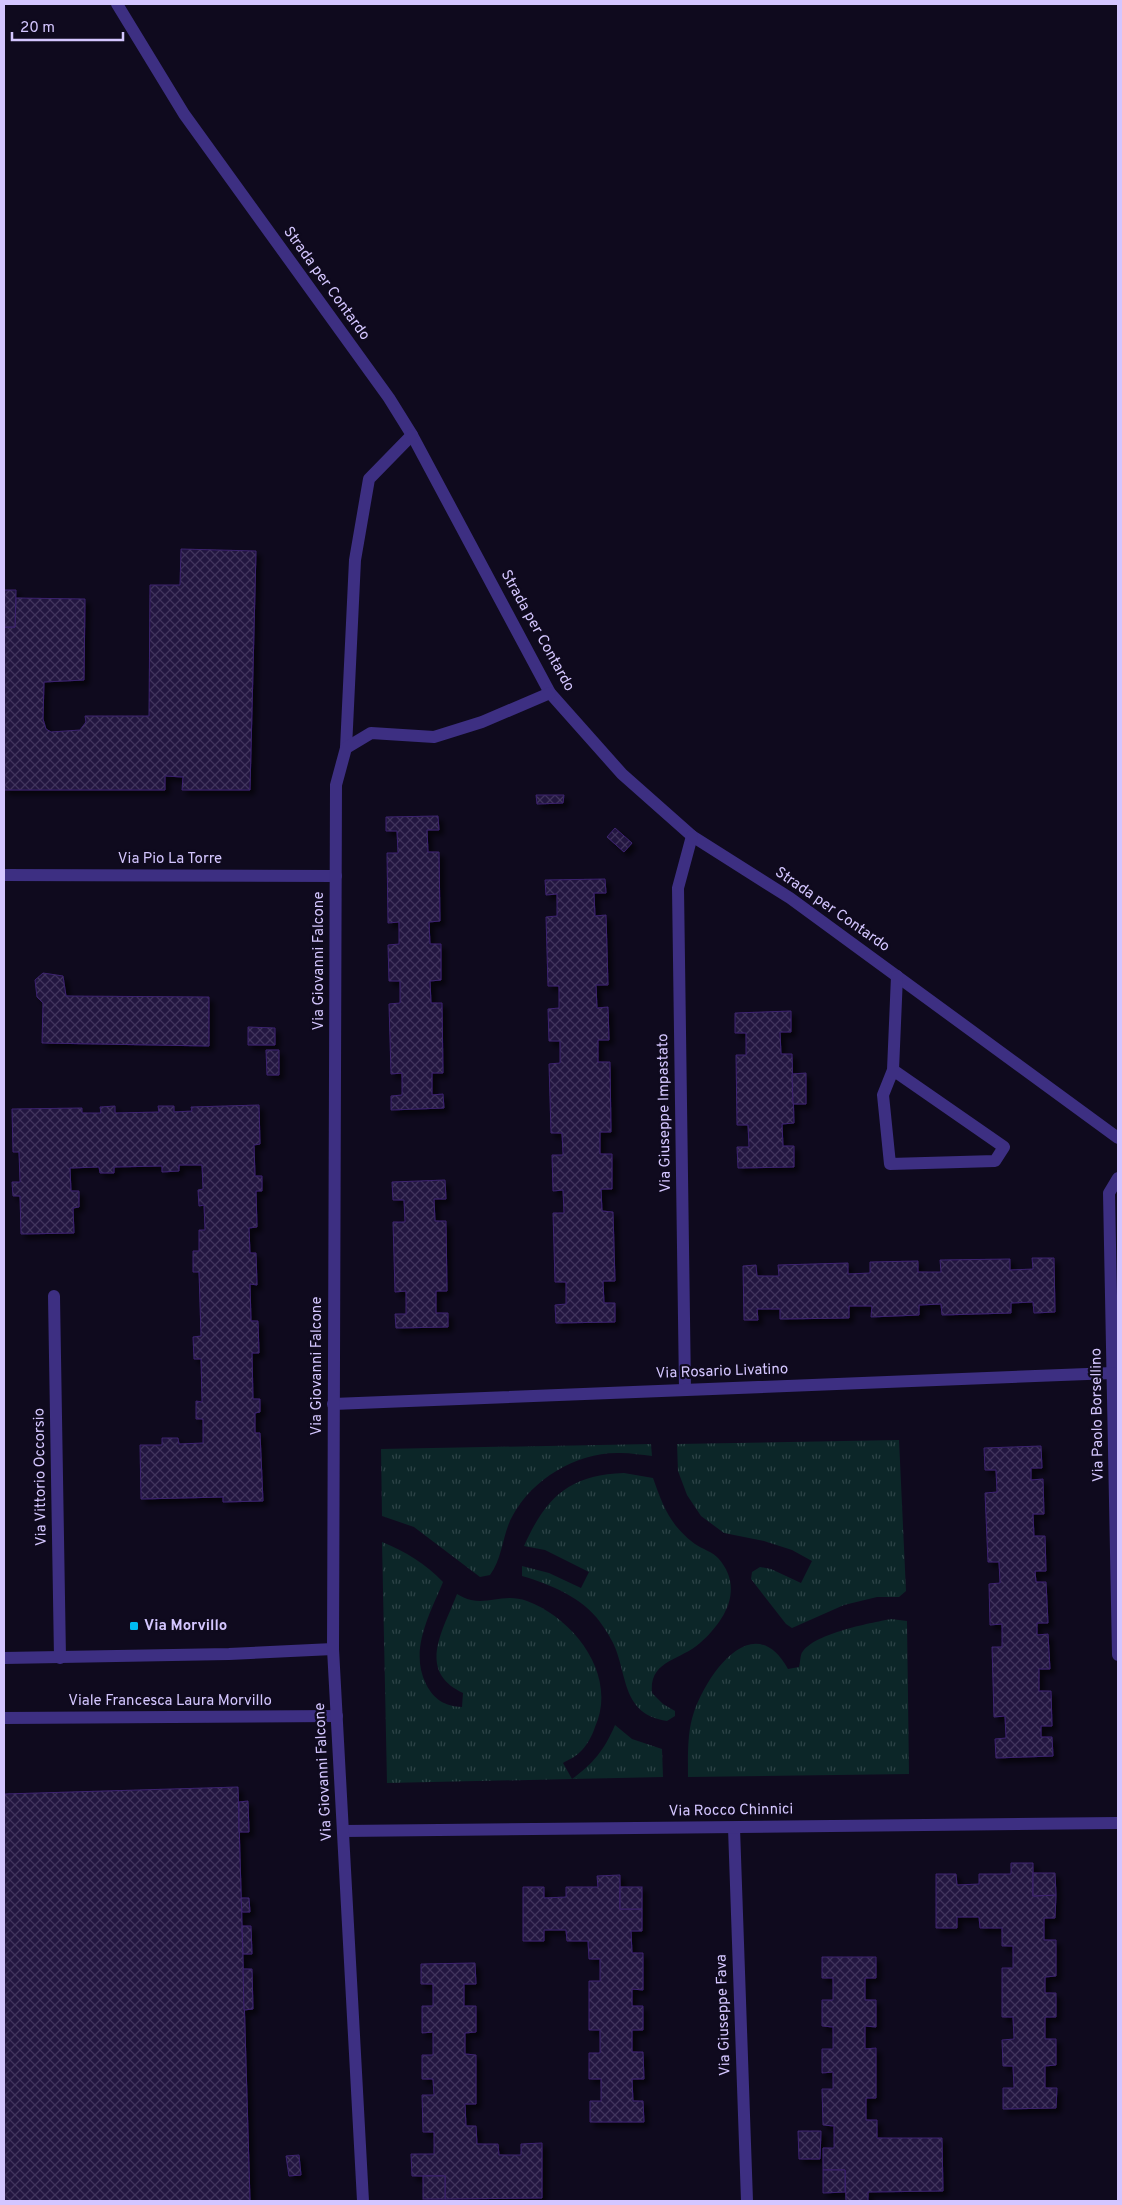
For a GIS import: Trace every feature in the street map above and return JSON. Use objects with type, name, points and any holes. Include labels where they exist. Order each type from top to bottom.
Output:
[{"type":"street","name":"Strada per Contardo","points":[[117,4],[184,114],[389,398],[412,435],[550,693],[622,774],[692,836],[790,898],[1118,1138]]},
{"type":"street","name":"Via Giovanni Falcone","points":[[363,2201],[333,1649],[336,785],[346,748],[355,560],[369,479],[412,435]]},
{"type":"street","points":[[346,748],[371,734],[434,737],[482,722],[550,693]]},
{"type":"street","name":"Via Giuseppe Impastato","points":[[685,1390],[678,888],[692,836]]},
{"type":"street","name":"Via Pio La Torre","points":[[4,875],[336,876]]},
{"type":"street","points":[[893,1070],[1004,1147],[995,1161],[890,1164],[883,1095],[893,1070],[897,976]]},
{"type":"street","name":"Via Paolo Borsellino","points":[[1118,1178],[1110,1193],[1118,1655]]},
{"type":"street","name":"Via Vittorio Occorsio","points":[[54,1296],[60,1658]]},
{"type":"street","name":"Via Rosario Livatino","points":[[333,1404],[1112,1373]]},
{"type":"street","points":[[4,1658],[229,1654],[333,1649]]},
{"type":"street","name":"Viale Francesca Laura Morvillo","points":[[4,1718],[337,1716]]},
{"type":"street","name":"Via Rocco Chinnici","points":[[344,1831],[1118,1823]]},
{"type":"street","name":"Via Giuseppe Fava","points":[[734,1828],[747,2201]]},
{"type":"green space","points":[[899,1440],[906,1591],[899,1597],[877,1597],[844,1605],[792,1628],[786,1624],[751,1579],[752,1572],[760,1567],[771,1569],[801,1583],[812,1561],[792,1550],[764,1541],[724,1533],[701,1516],[687,1495],[678,1471],[677,1444]]},
{"type":"green space","points":[[651,1444],[652,1456],[621,1453],[589,1457],[559,1469],[532,1489],[509,1522],[498,1561],[490,1575],[480,1577],[414,1527],[382,1516],[381,1449]]},
{"type":"green space","points":[[624,1473],[653,1478],[665,1509],[672,1521],[685,1536],[718,1558],[726,1569],[730,1581],[731,1592],[728,1604],[717,1625],[700,1643],[667,1662],[655,1674],[652,1682],[652,1693],[663,1704],[675,1711],[675,1716],[667,1721],[652,1717],[642,1711],[634,1702],[625,1681],[613,1642],[593,1613],[565,1593],[544,1583],[522,1576],[522,1566],[549,1573],[581,1588],[589,1572],[545,1550],[524,1546],[541,1514],[562,1492],[588,1478]]},
{"type":"green space","points":[[382,1542],[415,1559],[443,1582],[423,1632],[420,1658],[421,1671],[426,1684],[436,1698],[445,1704],[462,1707],[463,1693],[449,1684],[440,1673],[437,1662],[440,1636],[457,1594],[469,1600],[478,1601],[512,1598],[527,1601],[545,1609],[576,1635],[588,1652],[596,1669],[601,1688],[601,1708],[587,1744],[577,1754],[563,1763],[572,1779],[387,1783]]},
{"type":"green space","points":[[891,1619],[907,1621],[909,1774],[688,1777],[689,1736],[694,1712],[710,1680],[721,1665],[734,1653],[747,1645],[761,1644],[775,1652],[788,1669],[799,1667],[801,1655],[806,1648],[816,1641],[841,1631]]},
{"type":"green space","points":[[615,1725],[632,1739],[662,1749],[663,1777],[572,1779],[598,1755]]},
{"type":"building","points":[[181,549],[256,551],[250,790],[182,790],[183,777],[165,776],[165,790],[4,790],[4,627],[15,627],[16,598],[85,599],[84,680],[44,682],[43,719],[46,729],[51,732],[80,730],[86,722],[85,716],[149,716],[150,585],[180,585]]},
{"type":"building","points":[[4,590],[16,590],[15,627],[4,627]]},
{"type":"building","points":[[536,795],[564,795],[563,803],[537,804]]},
{"type":"building","points":[[438,816],[439,830],[427,830],[428,852],[439,852],[440,921],[429,922],[430,944],[441,944],[441,980],[430,981],[431,1003],[442,1003],[443,1073],[432,1073],[432,1095],[443,1094],[444,1108],[391,1110],[391,1096],[402,1095],[402,1073],[391,1074],[389,1004],[400,1003],[400,981],[389,981],[388,945],[399,944],[399,922],[388,923],[387,853],[398,853],[397,831],[386,831],[386,817]]},
{"type":"building","points":[[615,828],[632,843],[624,852],[607,837]]},
{"type":"building","points":[[605,879],[606,893],[594,893],[595,916],[606,915],[608,985],[596,985],[597,1008],[608,1007],[609,1040],[598,1040],[598,1062],[610,1062],[611,1132],[600,1132],[600,1154],[612,1154],[612,1189],[601,1189],[602,1211],[613,1212],[615,1281],[603,1281],[604,1303],[615,1303],[615,1322],[556,1323],[555,1305],[566,1304],[566,1282],[555,1282],[553,1213],[564,1213],[563,1190],[553,1191],[552,1155],[563,1155],[562,1133],[551,1133],[549,1064],[560,1063],[560,1041],[549,1041],[548,1009],[559,1008],[559,986],[548,986],[546,917],[557,916],[557,894],[546,895],[545,880]]},
{"type":"building","points":[[43,973],[63,976],[66,996],[209,997],[209,1046],[42,1043],[43,1003],[37,997],[35,980]]},
{"type":"building","points":[[791,1011],[791,1032],[780,1032],[781,1054],[792,1054],[794,1123],[782,1124],[783,1146],[794,1146],[794,1167],[738,1168],[737,1147],[749,1147],[748,1125],[737,1125],[736,1055],[746,1055],[746,1033],[735,1033],[735,1013]]},
{"type":"building","points":[[248,1027],[275,1028],[275,1045],[248,1045]]},
{"type":"building","points":[[266,1050],[279,1050],[279,1075],[267,1075]]},
{"type":"building","points":[[806,1073],[806,1104],[793,1104],[792,1074]]},
{"type":"building","points":[[259,1105],[260,1144],[254,1145],[255,1176],[262,1176],[262,1191],[256,1191],[257,1227],[249,1228],[250,1253],[256,1253],[257,1285],[250,1284],[251,1321],[258,1321],[259,1353],[252,1353],[253,1399],[260,1399],[260,1412],[255,1413],[255,1433],[260,1433],[263,1501],[223,1502],[223,1497],[141,1499],[140,1445],[162,1445],[162,1438],[178,1438],[179,1444],[203,1443],[203,1419],[196,1419],[196,1401],[202,1402],[201,1359],[194,1359],[193,1337],[201,1336],[199,1272],[193,1272],[193,1251],[199,1251],[199,1230],[205,1230],[204,1205],[199,1206],[198,1190],[203,1189],[202,1165],[179,1165],[179,1171],[162,1172],[162,1166],[114,1167],[114,1173],[100,1173],[99,1167],[70,1168],[71,1191],[79,1191],[79,1207],[73,1208],[74,1233],[21,1234],[20,1196],[13,1196],[12,1182],[20,1182],[19,1152],[13,1152],[12,1109],[82,1108],[82,1113],[101,1113],[100,1107],[115,1106],[115,1113],[159,1112],[158,1106],[174,1106],[174,1112],[192,1111],[191,1107]]},
{"type":"building","points":[[445,1180],[446,1199],[434,1199],[435,1221],[446,1221],[447,1291],[436,1291],[436,1313],[448,1313],[448,1327],[396,1328],[395,1314],[406,1314],[406,1291],[395,1292],[393,1222],[405,1222],[404,1200],[393,1200],[392,1182]]},
{"type":"building","points":[[1032,1258],[1054,1258],[1055,1312],[1034,1313],[1033,1302],[1011,1303],[1011,1313],[942,1315],[941,1304],[919,1305],[919,1315],[871,1317],[872,1306],[849,1306],[849,1318],[780,1319],[780,1309],[757,1309],[758,1320],[744,1320],[743,1266],[756,1265],[757,1276],[779,1276],[778,1265],[848,1263],[848,1274],[870,1273],[870,1262],[918,1261],[918,1272],[941,1272],[940,1260],[1010,1259],[1010,1270],[1033,1269]]},
{"type":"building","points":[[1041,1446],[1042,1468],[1031,1468],[1031,1480],[1043,1479],[1044,1514],[1033,1514],[1034,1536],[1045,1536],[1046,1571],[1035,1571],[1036,1582],[1046,1582],[1048,1623],[1037,1623],[1037,1635],[1048,1634],[1050,1669],[1039,1669],[1039,1691],[1051,1691],[1052,1726],[1041,1726],[1041,1737],[1052,1737],[1053,1756],[996,1758],[995,1739],[1006,1738],[1005,1716],[994,1717],[992,1647],[1002,1647],[1002,1624],[990,1625],[989,1584],[1000,1583],[999,1562],[988,1562],[985,1493],[997,1492],[996,1470],[985,1470],[984,1448]]},
{"type":"building","points":[[238,1787],[250,2201],[4,2201],[4,1794]]},
{"type":"building","points":[[248,1801],[249,1832],[239,1832],[239,1802]]},
{"type":"building","points":[[1011,1863],[1033,1863],[1033,1896],[1056,1895],[1055,1918],[1044,1918],[1044,1940],[1056,1940],[1056,1976],[1045,1977],[1045,1993],[1056,1993],[1056,2017],[1045,2017],[1045,2039],[1056,2039],[1056,2065],[1045,2066],[1045,2088],[1057,2088],[1056,2108],[1003,2109],[1003,2088],[1014,2088],[1013,2066],[1003,2066],[1002,2040],[1014,2039],[1013,2017],[1002,2017],[1002,1968],[1013,1968],[1013,1946],[1002,1946],[1002,1928],[980,1928],[979,1917],[957,1917],[957,1928],[936,1928],[936,1874],[956,1874],[957,1885],[979,1884],[979,1874],[1011,1874]]},
{"type":"building","points":[[1033,1873],[1055,1873],[1056,1895],[1033,1896]]},
{"type":"building","points":[[620,1875],[620,1909],[642,1909],[642,1931],[631,1931],[632,1953],[643,1953],[643,1990],[632,1989],[632,2006],[643,2006],[643,2030],[632,2030],[632,2052],[643,2052],[644,2079],[632,2079],[633,2101],[643,2101],[644,2122],[590,2122],[590,2101],[601,2101],[601,2079],[589,2079],[589,2053],[600,2053],[600,2030],[589,2030],[589,1981],[600,1981],[600,1959],[589,1959],[588,1941],[567,1941],[566,1930],[544,1930],[544,1941],[523,1941],[523,1887],[544,1887],[544,1898],[566,1897],[566,1887],[598,1887],[597,1876]]},
{"type":"building","points":[[620,1887],[642,1887],[642,1909],[620,1909]]},
{"type":"building","points":[[241,1898],[249,1898],[250,1912],[242,1912]]},
{"type":"building","points":[[242,1926],[251,1926],[252,1954],[243,1954]]},
{"type":"building","points":[[822,1957],[876,1957],[876,1978],[865,1978],[865,2000],[876,2000],[876,2027],[865,2026],[865,2049],[876,2048],[876,2098],[866,2098],[866,2120],[877,2120],[877,2138],[942,2138],[943,2191],[868,2192],[868,2201],[846,2201],[845,2170],[823,2170],[823,2148],[834,2148],[834,2126],[823,2125],[822,2089],[833,2089],[833,2072],[822,2073],[822,2049],[833,2049],[833,2027],[822,2026],[822,2000],[833,2000],[833,1978],[822,1978]]},
{"type":"building","points":[[475,1963],[476,1984],[464,1984],[464,2006],[476,2006],[476,2032],[465,2033],[465,2054],[476,2055],[476,2104],[465,2104],[466,2126],[476,2126],[477,2144],[498,2144],[499,2155],[521,2155],[521,2144],[542,2143],[542,2198],[445,2199],[445,2176],[412,2176],[411,2154],[434,2154],[434,2132],[423,2132],[422,2095],[434,2095],[433,2079],[422,2079],[422,2055],[433,2055],[433,2032],[422,2033],[422,2006],[433,2006],[433,1984],[421,1984],[421,1964]]},
{"type":"building","points":[[243,1969],[252,1969],[253,2009],[244,2010]]},
{"type":"building","points":[[798,2131],[821,2131],[820,2159],[799,2159]]},
{"type":"building","points":[[299,2155],[301,2175],[289,2176],[286,2156]]},
{"type":"building","points":[[823,2170],[845,2170],[845,2192],[823,2193]]},
{"type":"building","points":[[423,2176],[445,2176],[445,2199],[423,2199]]},
{"type":"place","name":"Via Morvillo","points":[[134,1626]]}]
